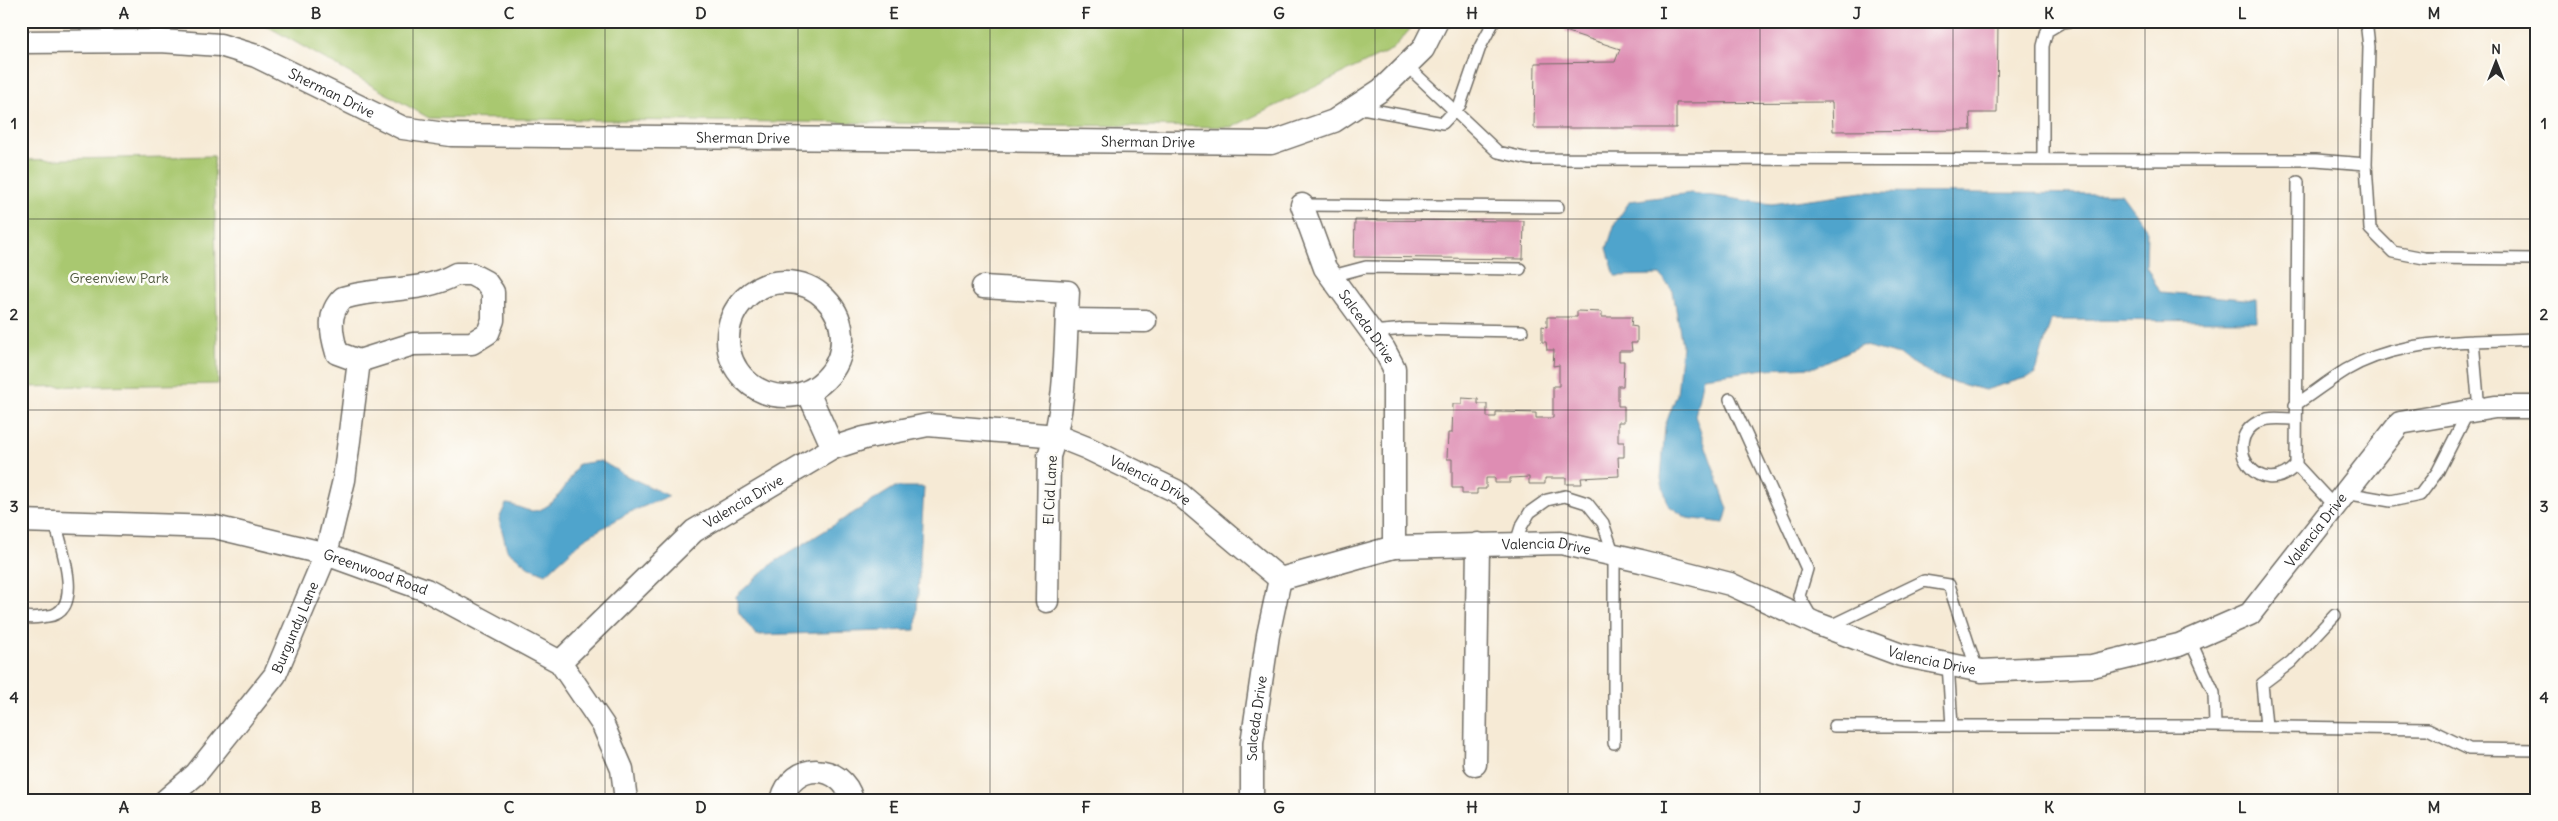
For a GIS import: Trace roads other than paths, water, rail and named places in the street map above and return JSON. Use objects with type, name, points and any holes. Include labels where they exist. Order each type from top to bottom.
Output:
[{"type":"street","name":"Sherman Drive","points":[[21,42],[160,41],[220,45],[256,56],[404,128],[451,135],[1271,143],[1334,120],[1382,90],[1423,49],[1437,21]]},
{"type":"street","name":"Salceda Drive","points":[[1302,205],[1325,268],[1371,332],[1394,368],[1394,547]]},
{"type":"street","points":[[456,274],[471,274],[486,282],[492,292],[492,320],[488,333],[472,343],[413,344],[359,360],[337,353],[332,338],[331,322],[335,306],[343,298],[441,283],[456,274]]},
{"type":"street","points":[[780,282],[798,283],[815,290],[828,301],[838,316],[843,334],[838,360],[823,382],[808,392],[788,396],[768,394],[751,385],[737,370],[729,352],[728,332],[734,313],[746,298],[762,287],[780,282]]},
{"type":"street","name":"El Cid Lane","points":[[983,287],[1068,292],[1057,436],[1049,456],[1046,601]]},
{"type":"street","points":[[1067,320],[1145,321]]},
{"type":"street","name":"Burgundy Lane","points":[[166,800],[196,774],[275,675],[326,554],[344,480],[359,360]]},
{"type":"street","points":[[808,392],[833,448]]},
{"type":"street","name":"Valencia Drive","points":[[560,662],[694,531],[833,448],[864,438],[928,425],[1057,436],[1087,448],[1176,491],[1280,579],[1394,547],[1421,548],[1478,544],[1562,543],[1730,584],[1821,626],[1901,655],[1977,670],[2092,666],[2190,640],[2250,614],[2400,422],[2495,407],[2537,407]]},
{"type":"street","name":"Greenwood Road","points":[[21,521],[215,527],[326,554],[426,590],[560,662],[603,725],[622,769],[626,800]]},
{"type":"street","points":[[1475,764],[1478,544]]},
{"type":"street","name":"Salceda Drive","points":[[1252,800],[1252,743],[1268,635],[1280,579]]},
{"type":"street","points":[[782,800],[789,783],[798,776],[808,771],[820,771],[841,779],[848,788],[852,800]]},
{"type":"lane","points":[[1355,107],[1443,123],[1460,105],[1480,47],[1494,21]]},
{"type":"lane","points":[[2043,160],[2043,46],[2047,31],[2062,22],[2070,21]]},
{"type":"lane","points":[[2366,21],[2369,47],[2366,164],[2370,229],[2393,252],[2424,258],[2537,259]]},
{"type":"lane","points":[[1406,65],[1498,152],[1529,159],[2316,160],[2366,164]]},
{"type":"lane","points":[[2296,465],[2298,182]]},
{"type":"lane","points":[[1302,205],[1558,207]]},
{"type":"lane","points":[[1332,276],[1366,267],[1520,269]]},
{"type":"lane","points":[[1371,332],[1406,329],[1522,331]]},
{"type":"lane","points":[[2295,405],[2347,369],[2391,351],[2427,343],[2537,339]]},
{"type":"lane","points":[[2296,465],[2340,500],[2391,501],[2420,495],[2438,471],[2473,411],[2473,340]]},
{"type":"lane","points":[[1730,399],[1806,569],[1800,596],[1821,626],[1924,581],[1949,585],[1977,670]]},
{"type":"lane","points":[[2296,419],[2267,419],[2258,422],[2245,435],[2242,444],[2246,462],[2261,476],[2280,476],[2296,465]]},
{"type":"lane","points":[[1516,543],[1521,527],[1530,512],[1547,500],[1565,496],[1587,503],[1603,522],[1614,555],[1614,742]]},
{"type":"lane","points":[[21,615],[27,618],[52,615],[62,609],[69,596],[67,572],[55,522]]},
{"type":"lane","points":[[2266,726],[2262,684],[2291,662],[2334,615]]},
{"type":"lane","points":[[2190,640],[2214,693],[2215,726]]},
{"type":"lane","points":[[1948,664],[1952,726]]},
{"type":"lane","points":[[1834,726],[2266,726],[2428,729],[2469,749],[2537,750]]},
{"type":"water","points":[[1862,192],[2121,194],[2147,229],[2146,266],[2160,292],[2256,300],[2257,321],[2051,320],[2035,375],[1985,390],[1940,379],[1899,355],[1861,345],[1815,367],[1765,369],[1703,377],[1695,416],[1728,509],[1724,523],[1687,518],[1668,505],[1661,479],[1665,426],[1677,394],[1682,345],[1673,291],[1660,275],[1615,276],[1607,248],[1615,223],[1630,201],[1691,193],[1772,204]]},
{"type":"water","points":[[601,461],[669,496],[628,513],[584,539],[546,574],[529,567],[507,550],[499,519],[506,504],[530,511],[541,509],[560,493],[578,464]]},
{"type":"water","points":[[895,487],[924,487],[916,630],[756,635],[739,613],[736,596],[773,563]]},
{"type":"park label","name":"Greenview Park","points":[[119,278]]}]
